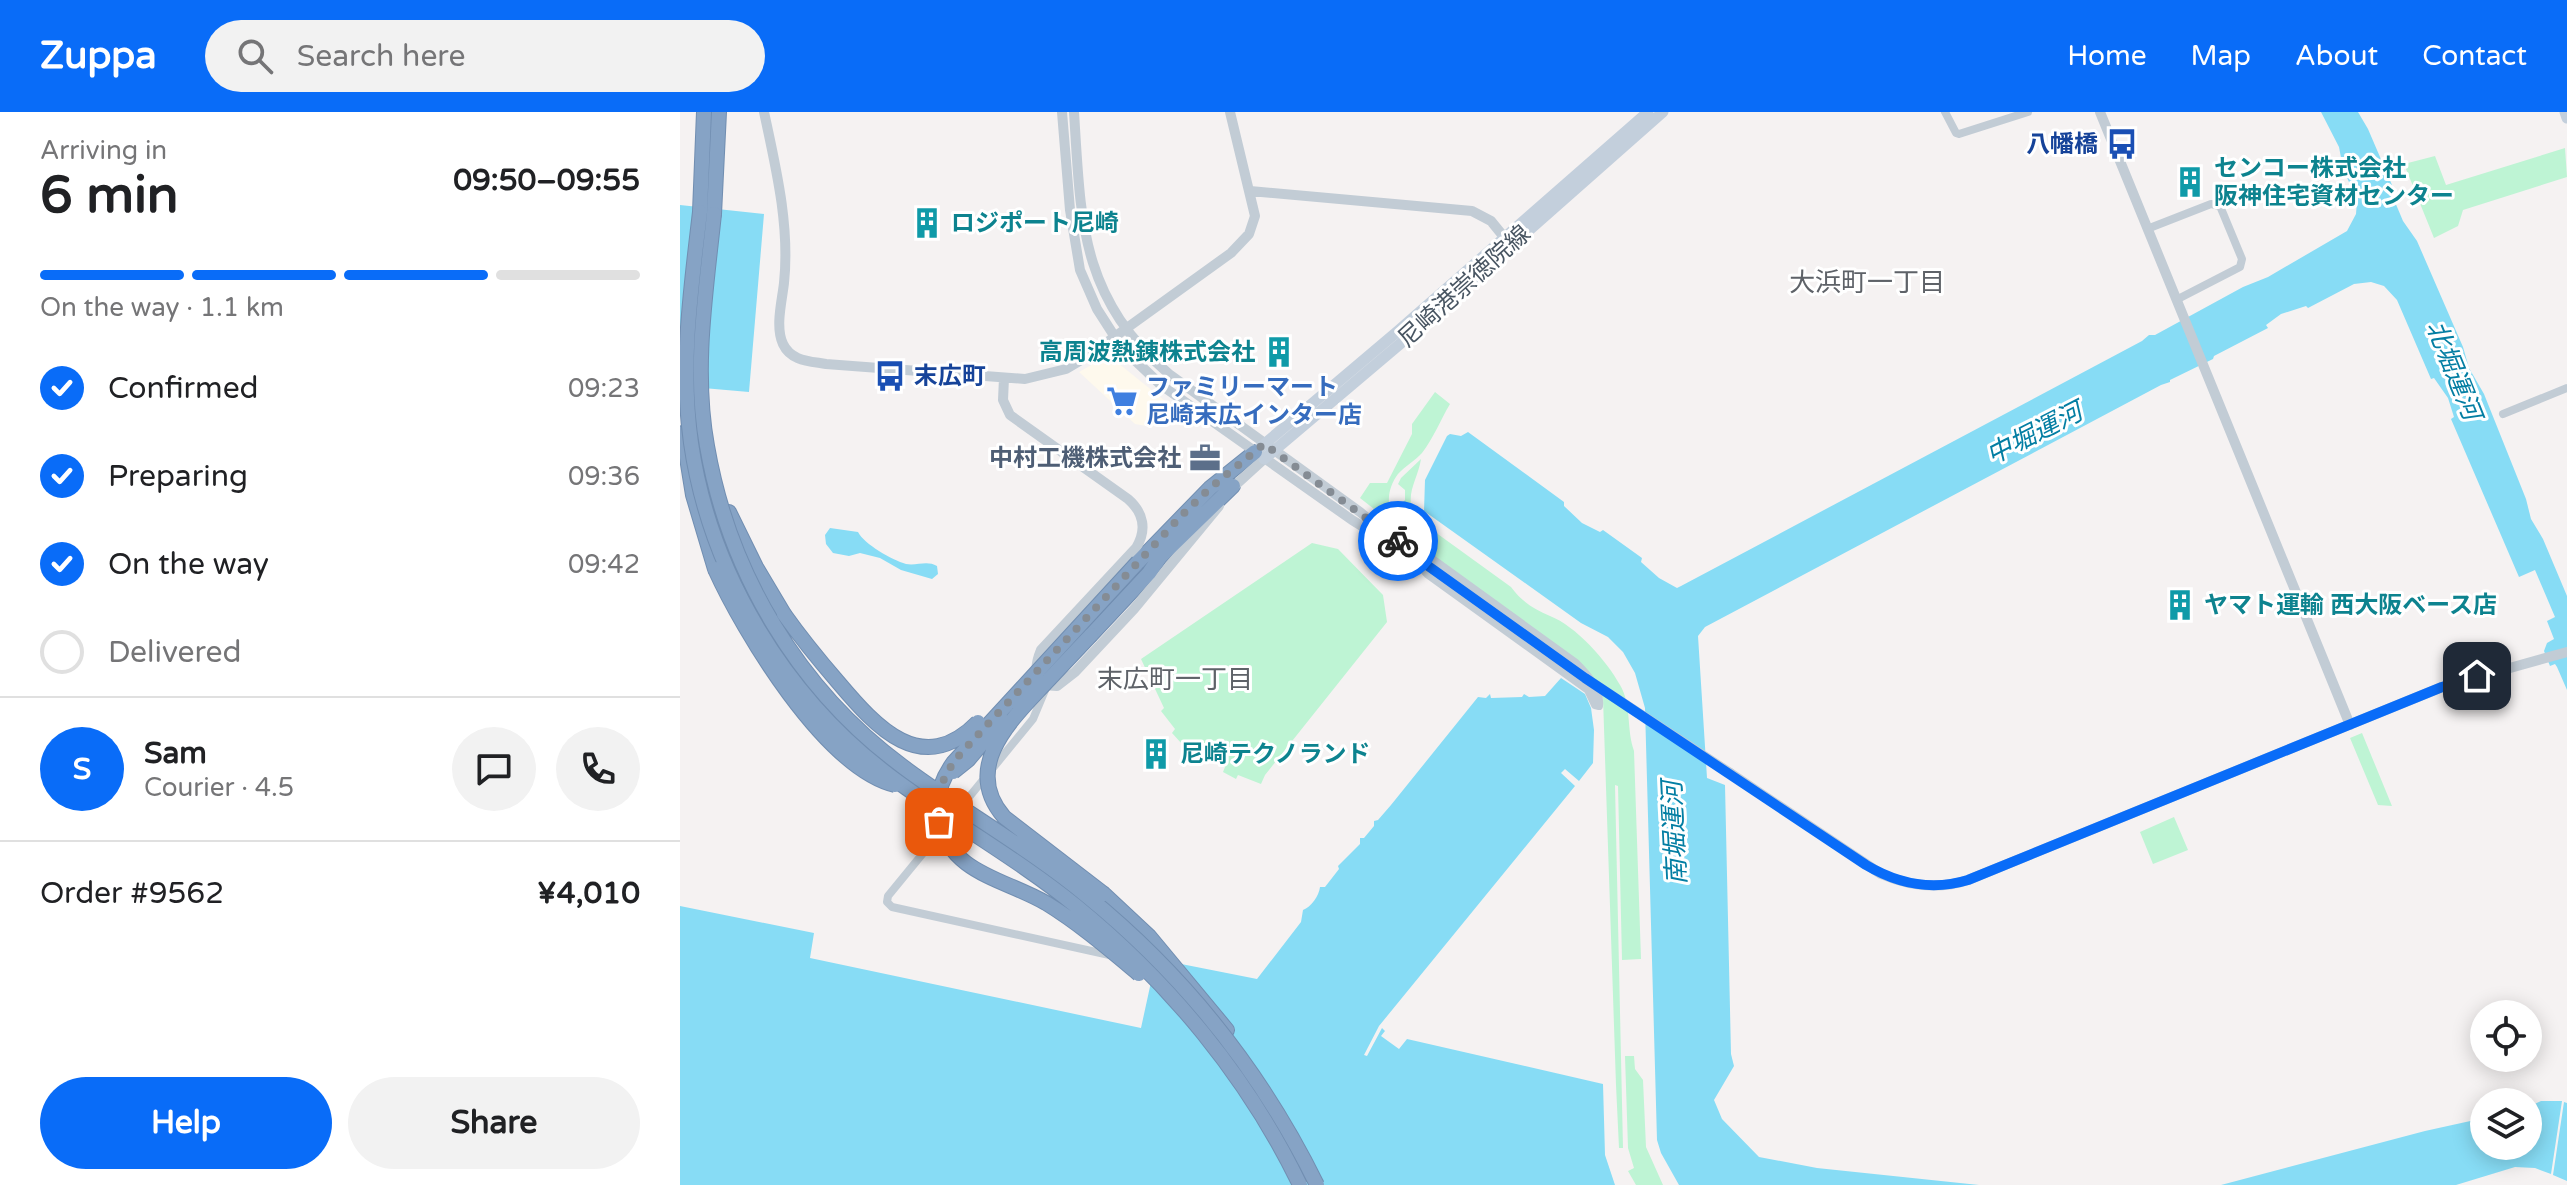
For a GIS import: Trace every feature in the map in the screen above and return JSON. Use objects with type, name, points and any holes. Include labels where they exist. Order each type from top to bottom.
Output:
[{"type":"highway","points":[[704,112],[700,212],[681,361],[684,444],[699,518],[715,569],[744,627],[784,687],[839,748],[877,779],[898,785],[920,785],[940,779],[960,767],[1144,567]]},
{"type":"highway","points":[[719,112],[717,186],[700,362],[706,444],[728,529],[749,580],[773,625],[820,690],[858,728],[901,765],[1041,860],[1119,923],[1163,964],[1208,1014],[1265,1093]]},
{"type":"highway","points":[[686,331],[688,416],[704,504],[741,597],[790,676],[827,720],[868,759],[1032,872],[1100,926],[1173,997],[1216,1050],[1270,1129],[1300,1185]]},
{"type":"highway","points":[[706,444],[733,521],[784,614],[883,731],[901,741],[929,747],[960,737],[1014,684],[1144,567],[1160,557],[1233,486]]},
{"type":"highway","points":[[1264,451],[1210,488],[1004,730],[990,757],[989,786],[996,806],[1009,821],[1104,894],[1149,936],[1233,1038],[1317,1185]]},
{"type":"highway","points":[[1082,623],[975,737],[947,772],[937,799],[942,834],[954,853],[970,867],[1041,900],[1091,933],[1142,976],[1216,1050]]},
{"type":"main road","name":"尼崎港崇徳院線","points":[[1264,451],[1648,112]]},
{"type":"main road","name":"尼崎港崇徳院線","points":[[1264,451],[1393,350],[1663,112]]},
{"type":"main road","points":[[2565,112],[2567,118]]},
{"type":"street","points":[[764,112],[783,208],[786,249],[780,333],[790,354],[798,359],[826,364],[1004,378],[1032,378],[1066,369],[1242,244],[1254,225],[1255,216],[1230,112]]},
{"type":"street","points":[[1062,112],[1077,258],[1090,296],[1133,360],[1161,385],[1399,541],[1427,574],[1566,673],[1588,690],[1595,705],[1599,706],[1601,700],[1589,676],[1576,663],[1431,558],[1410,553]]},
{"type":"street","points":[[1074,112],[1087,244],[1103,292],[1125,330],[1146,355],[1264,451]]},
{"type":"street","points":[[1945,112],[1959,134],[2028,112]]},
{"type":"street","points":[[2100,112],[2350,725]]},
{"type":"street","points":[[1250,191],[1472,211],[1484,215],[1504,237]]},
{"type":"street","points":[[2147,229],[2211,204],[2220,206],[2242,259],[2240,267],[2176,300]]},
{"type":"street","points":[[1004,378],[1003,400],[1010,415],[1128,499],[1136,506],[1143,523],[1141,540],[1136,548],[1041,650],[1037,658],[1037,674],[1040,683],[1047,686],[1064,683],[1134,609],[1264,451]]},
{"type":"street","points":[[2503,414],[2567,388]]},
{"type":"street","points":[[1410,553],[1585,678],[1881,874],[1906,883],[1949,885],[1968,880],[2442,687],[2567,652]]},
{"type":"street","points":[[1047,686],[1033,719],[888,896],[887,902],[892,907],[1146,963]]},
{"type":"shaded area","points":[[1102,359],[1118,363],[1169,404],[1152,427],[1135,424],[1079,372]]},
{"type":"green space","points":[[2565,148],[2567,177],[2463,210],[2458,226],[2434,238],[2404,164],[2435,156],[2446,185]]},
{"type":"green space","points":[[1435,392],[1450,404],[1422,453],[1394,480],[1389,500],[1395,519],[1400,525],[1402,523],[1395,509],[1405,500],[1405,490],[1398,484],[1421,459],[1411,496],[1417,519],[1511,587],[1519,597],[1580,636],[1607,666],[1626,701],[1634,751],[1641,959],[1622,960],[1618,786],[1615,785],[1623,1148],[1619,1148],[1616,1085],[1603,698],[1360,498],[1370,483],[1387,483],[1412,434],[1412,424]]},
{"type":"green space","points":[[1312,543],[1338,549],[1383,595],[1387,622],[1261,784],[1238,775],[1236,779],[1223,772],[1225,767],[1207,755],[1204,757],[1186,742],[1182,744],[1172,733],[1175,729],[1161,711],[1164,708],[1141,659]]},
{"type":"green space","points":[[2362,733],[2392,806],[2378,805],[2350,738]]},
{"type":"green space","points":[[2174,817],[2188,850],[2153,864],[2140,832]]},
{"type":"green space","points":[[1625,1056],[1634,1056],[1635,1069],[1643,1080],[1646,1147],[1663,1185],[1636,1185],[1628,1171],[1634,1168],[1628,1148]]},
{"type":"water","points":[[2321,112],[2358,112],[2368,129],[2392,185],[2403,221],[2417,241],[2463,347],[2469,368],[2484,394],[2531,519],[2567,596],[2567,690],[2557,667],[2555,664],[2550,666],[2544,651],[2547,643],[2554,639],[2547,621],[2555,617],[2535,570],[2519,577],[2451,419],[2454,417],[2448,398],[2434,378],[2431,379],[2397,300],[2384,286],[2371,282],[2354,284],[2308,308],[2281,314],[2266,325],[2268,328],[2213,359],[1705,627],[1698,636],[1707,778],[1725,785],[1731,1054],[1734,1066],[1714,1100],[1722,1119],[1759,1157],[1817,1168],[1979,1185],[1679,1185],[1657,1140],[1645,708],[1635,673],[1623,652],[1608,637],[1581,623],[1424,511],[1425,480],[1447,436],[1461,436],[1468,432],[1564,502],[1564,506],[1582,523],[1600,532],[1603,530],[1642,558],[1641,562],[1659,578],[1677,588],[2149,335],[2155,335],[2243,287],[2268,277],[2347,231],[2356,214],[2357,201],[2343,168],[2339,147]]},
{"type":"water","points":[[680,205],[764,214],[749,392],[680,386]]},
{"type":"water","points":[[830,528],[858,532],[866,542],[886,555],[906,564],[933,564],[937,566],[938,574],[932,579],[901,570],[880,558],[860,553],[849,556],[833,553],[826,544],[825,535]]},
{"type":"water","points":[[1561,678],[1585,694],[1591,708],[1593,763],[1579,781],[1565,769],[1561,773],[1575,786],[1379,1026],[1364,1055],[1367,1056],[1382,1028],[1385,1031],[1381,1036],[1399,1049],[1407,1039],[1603,1084],[1605,1155],[1615,1185],[680,1185],[680,906],[814,933],[810,958],[1141,1028],[1156,959],[1257,979],[1301,922],[1303,910],[1314,901],[1320,887],[1325,887],[1339,869],[1338,866],[1360,844],[1360,838],[1364,838],[1374,826],[1374,821],[1391,805],[1478,697],[1486,698],[1490,694],[1491,698],[1522,697],[1524,694],[1529,697],[1545,696]]},
{"type":"water","points":[[2542,1101],[2562,1101],[2551,1174],[2535,1168],[2515,1167],[2456,1185],[2221,1185],[2470,1121],[2470,1160],[2542,1160]]},
{"type":"water","points":[[2564,1102],[2567,1103],[2567,1181],[2553,1175]]},
{"type":"way so far","points":[[939,822],[939,789],[962,752],[1182,515],[1264,444],[1398,541]]},
{"type":"place","name":"八幡橋","points":[[2122,144]]},
{"type":"place","name":"センコー株式会社 阪神住宅資材センター","points":[[2190,182]]},
{"type":"place","name":"ロジポート尼崎","points":[[927,223]]},
{"type":"place","name":"高周波熱錬株式会社","points":[[1279,352]]},
{"type":"place","name":"末広町","points":[[890,376]]},
{"type":"place","name":"ファミリーマート 尼崎末広インター店","points":[[1122,401]]},
{"type":"place","name":"中村工機株式会社","points":[[1205,458]]},
{"type":"place","name":"ヤマト運輸 西大阪ベース店","points":[[2180,605]]},
{"type":"place","name":"尼崎テクノランド","points":[[1156,754]]},
{"type":"district","name":"大浜町一丁目","points":[[1867,282]]},
{"type":"district","name":"末広町一丁目","points":[[1175,679]]},
{"type":"route","points":[[1398,541],[1410,553],[1585,678],[1866,865],[1906,883],[1930,886],[1968,880],[2442,687],[2477,676]]},
{"type":"water label","name":"北堀運河","points":[[2454,370]]},
{"type":"water label","name":"中堀運河","points":[[2034,433]]},
{"type":"water label","name":"南堀運河","points":[[1674,833]]}]
